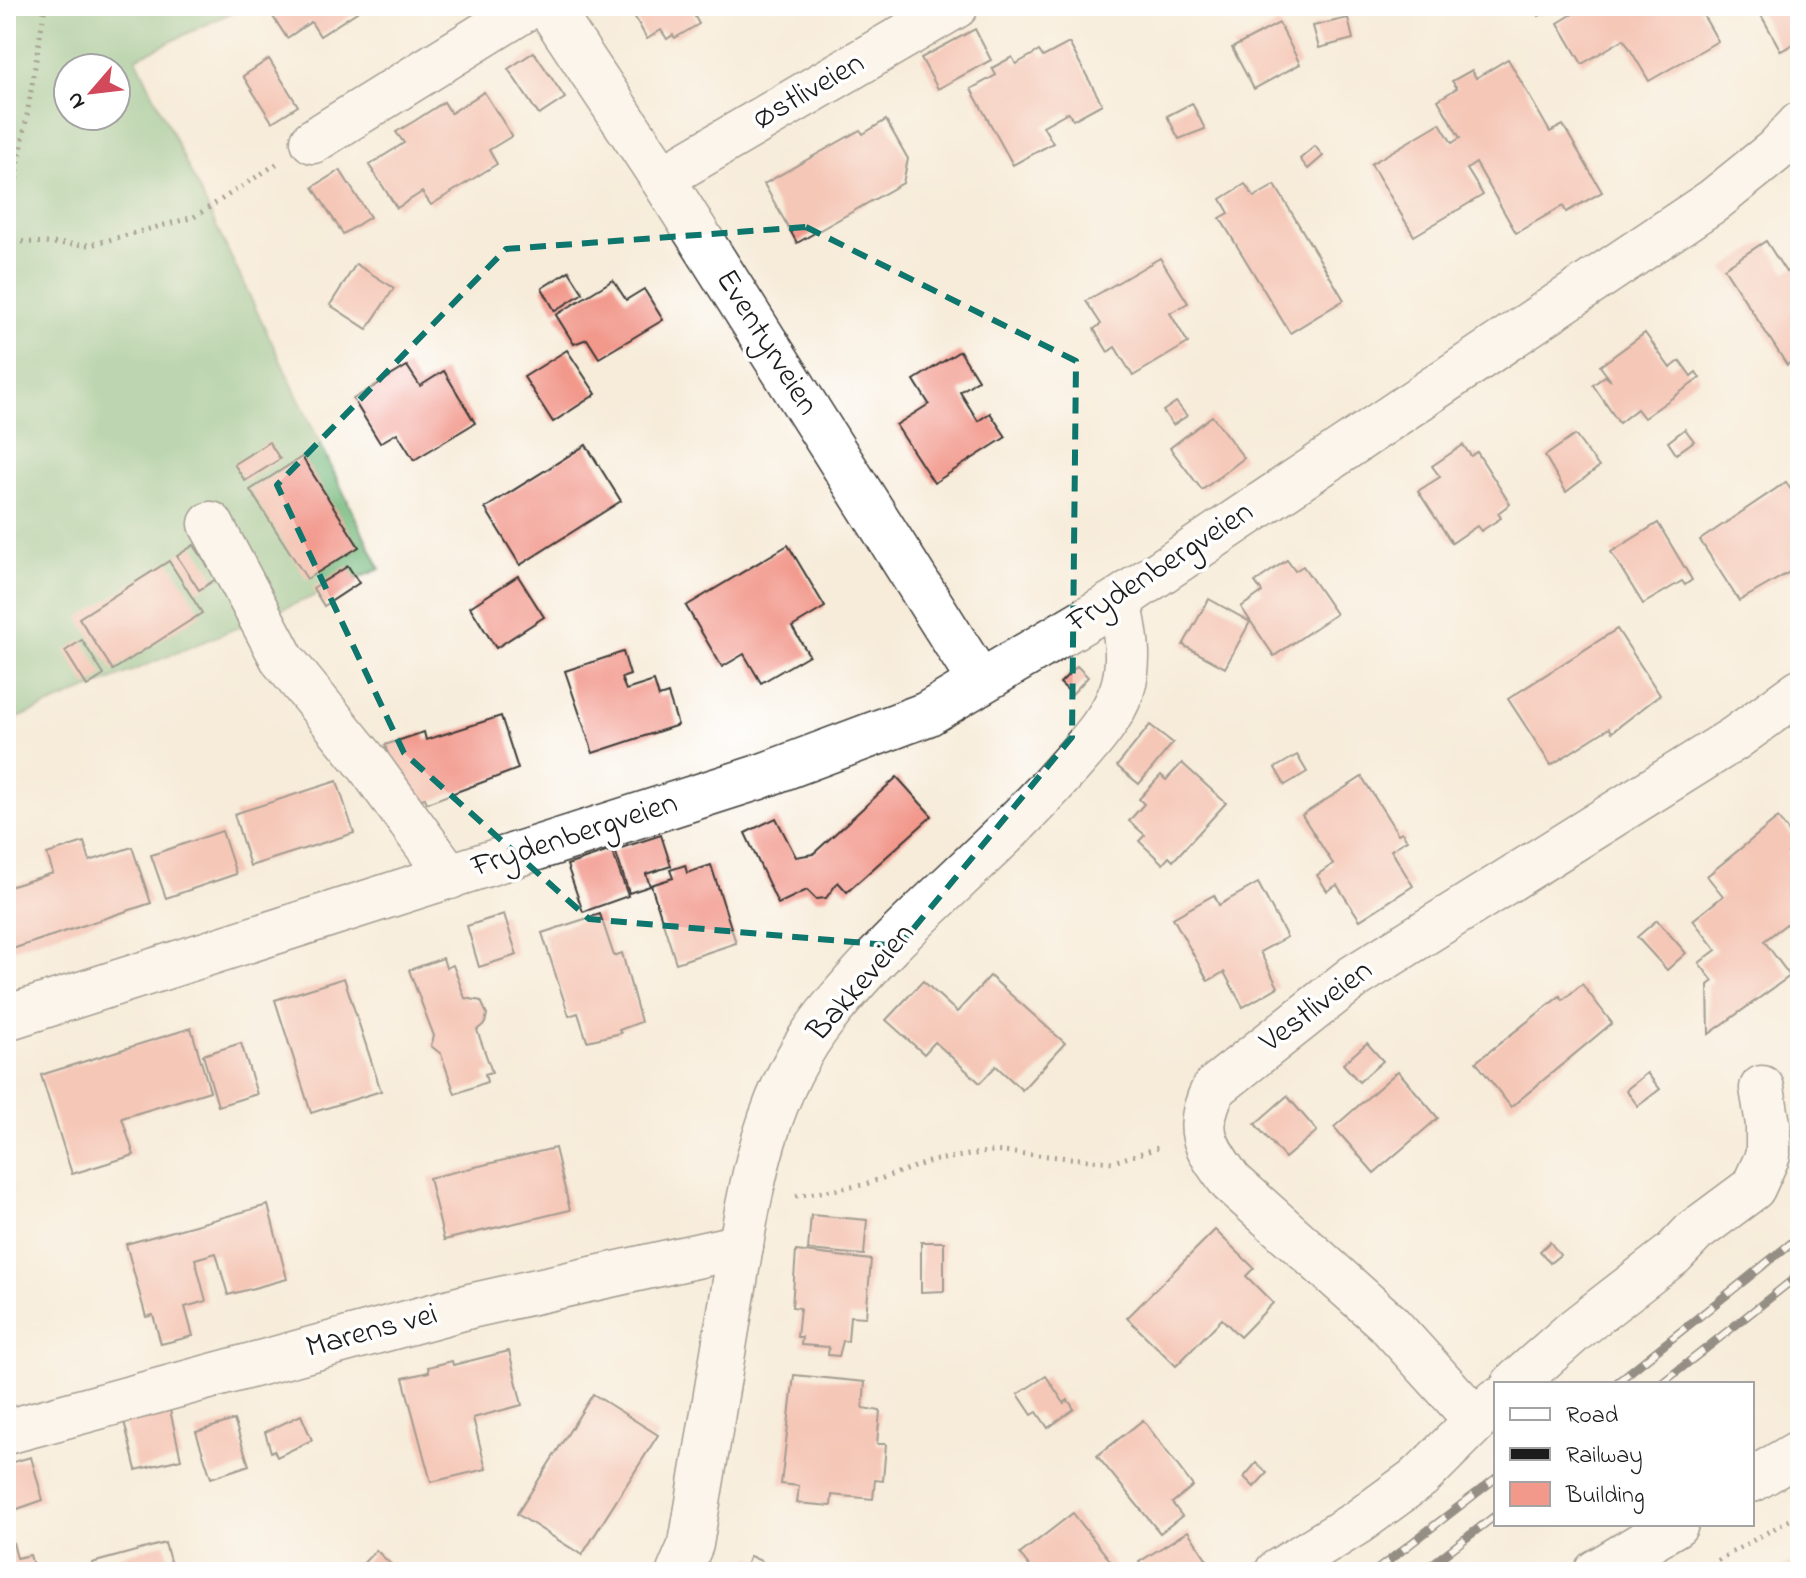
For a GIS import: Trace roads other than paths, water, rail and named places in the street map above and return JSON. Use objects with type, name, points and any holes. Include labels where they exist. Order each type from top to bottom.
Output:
[{"type":"street","points":[[313,141],[530,6]]},
{"type":"street","name":"Eventyrveien","points":[[548,6],[662,178],[980,682]]},
{"type":"street","name":"Østliveien","points":[[662,178],[956,6]]},
{"type":"street","name":"Frydenbergveien","points":[[6,1018],[450,877],[867,738],[927,714],[1119,600],[1713,201],[1776,150],[1800,124]]},
{"type":"street","name":"Frydenbergveien","points":[[211,524],[283,660],[367,763],[450,877]]},
{"type":"street","name":"Bakkeveien","points":[[679,1572],[691,1544],[743,1230],[765,1126],[789,1074],[825,1017],[871,965],[1045,794],[1101,730],[1122,690],[1128,658],[1119,600]]},
{"type":"street","name":"Vestliveien","points":[[1486,1410],[1231,1182],[1203,1135],[1203,1109],[1214,1088],[1354,977],[1734,739],[1800,691]]},
{"type":"street","points":[[1516,1382],[1575,1330],[1673,1254],[1695,1231],[1753,1188],[1768,1155],[1768,1124],[1762,1088]]},
{"type":"street","name":"Marens vei","points":[[6,1432],[743,1230]]},
{"type":"street","points":[[1277,1572],[1358,1522],[1421,1476],[1486,1410]]},
{"type":"street","points":[[1754,1479],[1800,1452]]},
{"type":"street","points":[[1596,1572],[1673,1526]]},
{"type":"railway","points":[[1618,1382],[1800,1236]]},
{"type":"railway","points":[[1664,1382],[1800,1274]]},
{"type":"railway","points":[[1374,1572],[1494,1480]]},
{"type":"railway","points":[[1422,1572],[1494,1517]]}]
